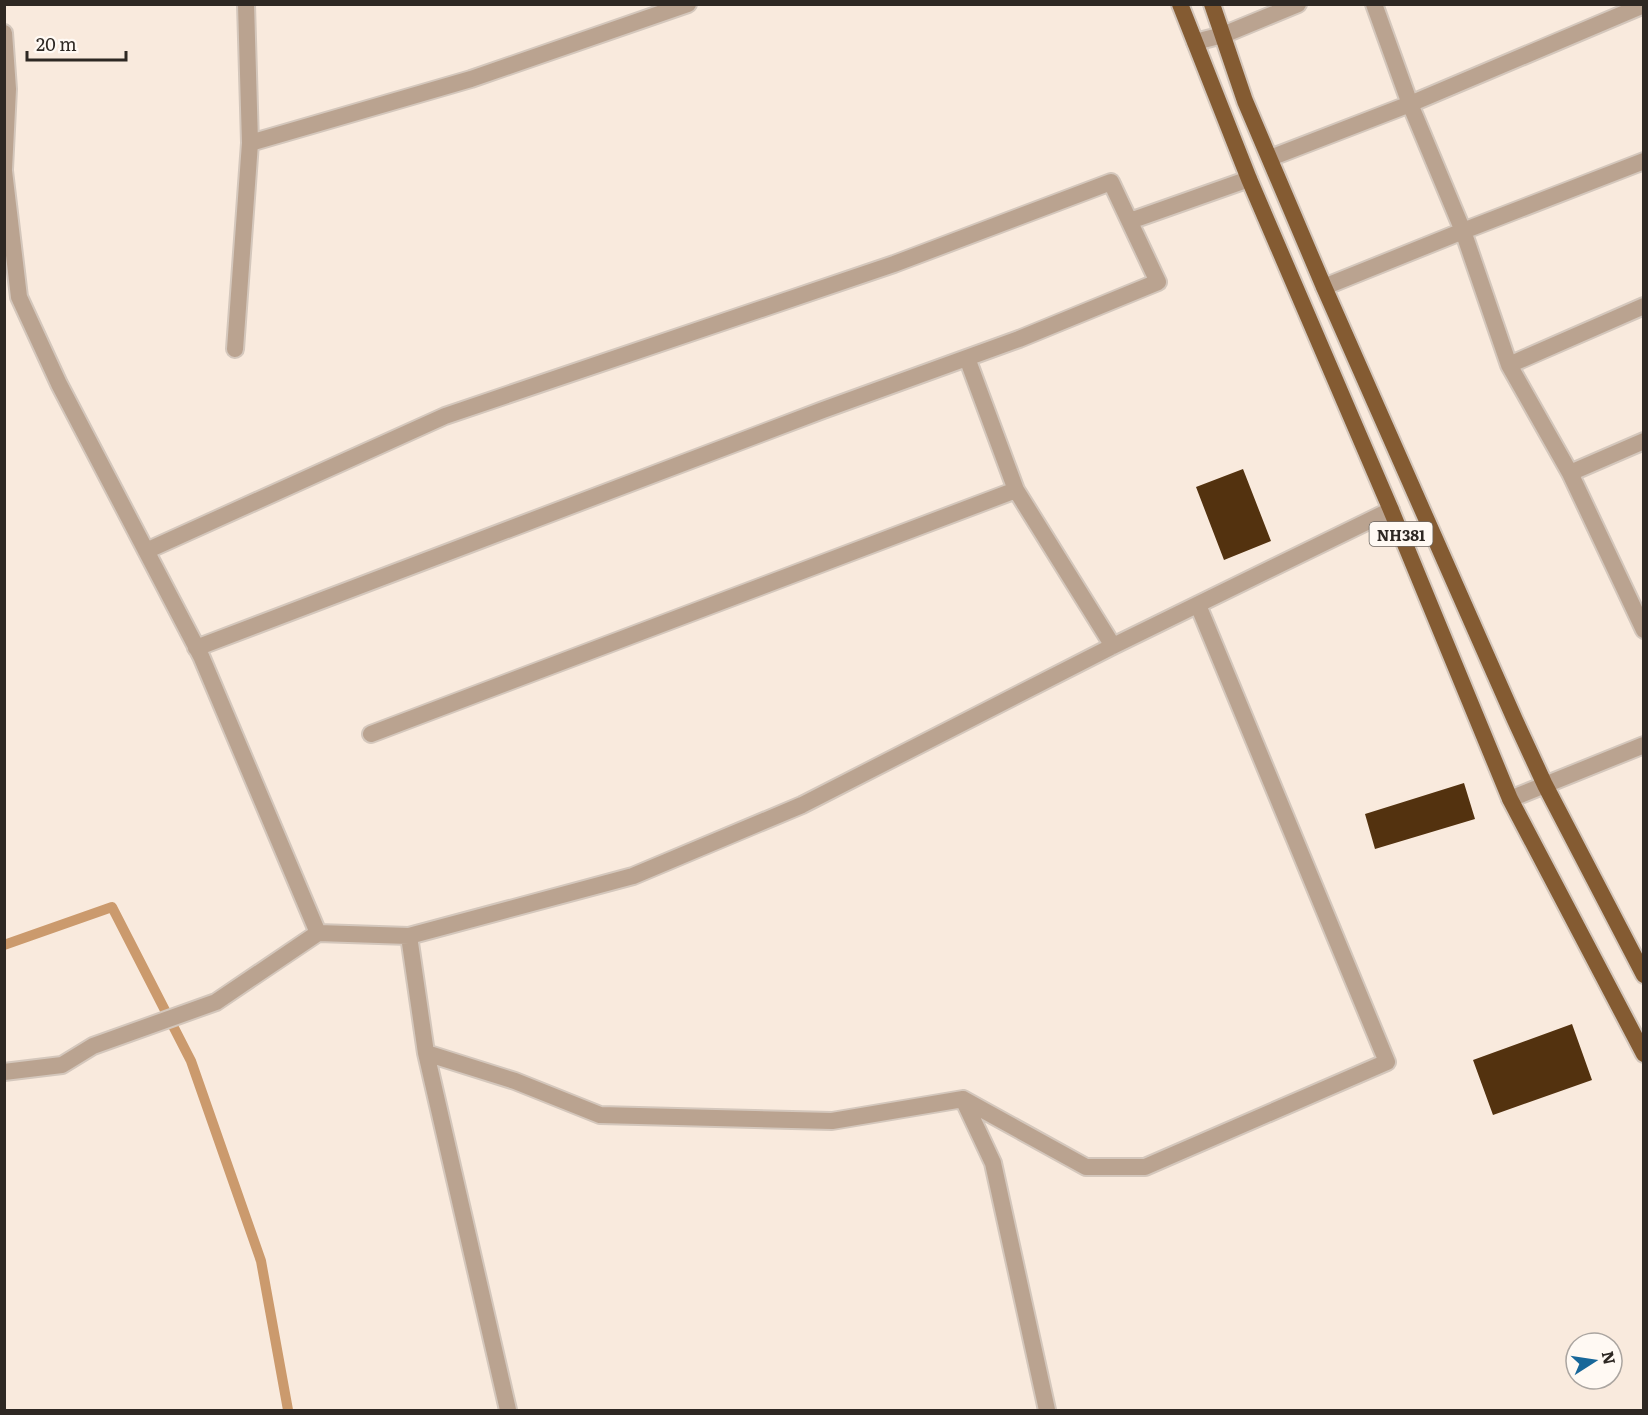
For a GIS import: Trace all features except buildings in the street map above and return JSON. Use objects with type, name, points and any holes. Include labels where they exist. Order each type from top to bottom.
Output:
[{"type":"highway","name":"NH381","points":[[1180,4],[1249,179],[1391,510],[1510,799],[1644,1054]]},
{"type":"highway","name":"NH381","points":[[1212,4],[1245,101],[1324,287],[1515,720],[1545,785],[1644,975]]},
{"type":"street","points":[[235,349],[250,143],[246,4]]},
{"type":"street","points":[[250,143],[471,79],[688,4]]},
{"type":"street","points":[[1195,42],[1222,35],[1298,4]]},
{"type":"street","points":[[1374,4],[1410,104],[1463,231],[1509,365],[1570,473],[1644,630]]},
{"type":"street","points":[[1270,158],[1410,104],[1644,5]]},
{"type":"street","points":[[4,33],[8,89],[4,170],[19,297],[59,384],[196,648],[318,933]]},
{"type":"street","points":[[1324,287],[1644,161]]},
{"type":"street","points":[[1130,221],[1249,179]]},
{"type":"street","points":[[146,551],[445,416],[894,264],[1112,182],[1158,282],[1019,339],[196,648]]},
{"type":"street","points":[[1509,365],[1644,306]]},
{"type":"street","points":[[967,358],[1016,490],[1113,646]]},
{"type":"street","points":[[1570,473],[1644,441]]},
{"type":"street","points":[[371,734],[1016,490]]},
{"type":"street","points":[[4,1072],[62,1065],[93,1046],[216,1002],[318,933],[410,936],[644,872],[802,805],[1113,646],[1391,510]]},
{"type":"street","points":[[426,1053],[515,1081],[600,1114],[832,1121],[963,1099],[1086,1167],[1145,1167],[1387,1062],[1198,605]]},
{"type":"street","points":[[1510,799],[1644,745]]},
{"type":"street","points":[[410,936],[426,1053],[508,1410]]},
{"type":"street","points":[[963,1099],[993,1163],[1047,1410]]},
{"type":"waterway","points":[[4,945],[112,907],[191,1061],[261,1261],[288,1410]]}]
